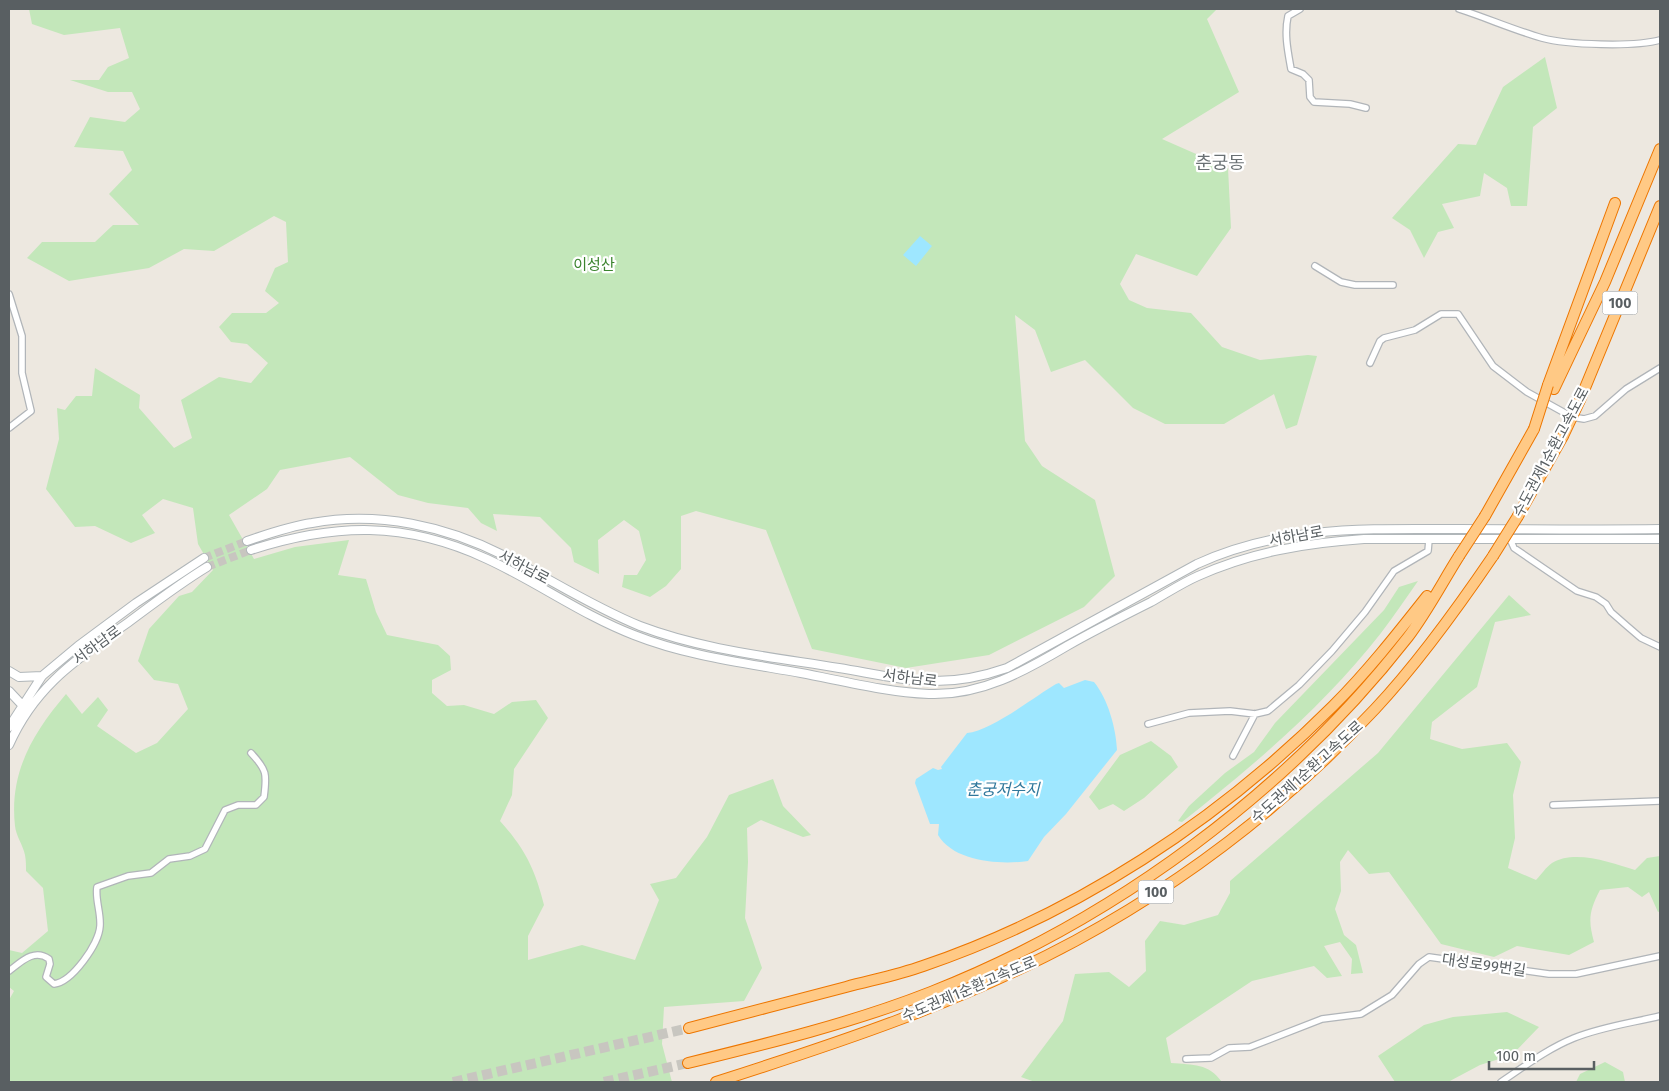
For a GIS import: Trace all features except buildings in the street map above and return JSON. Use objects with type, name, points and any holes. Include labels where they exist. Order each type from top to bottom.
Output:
[{"type":"highway","name":"수도권제1순환고속도로","points":[[688,1063],[811,1033],[931,992],[1050,935],[1104,905],[1177,857],[1238,810],[1338,718],[1409,635],[1486,516],[1534,429],[1551,387],[1605,282],[1660,150]]},
{"type":"highway","points":[[1551,387],[1615,203]]},
{"type":"highway","name":"수도권제1순환고속도로","points":[[716,1082],[852,1037],[926,1010],[1002,977],[1075,941],[1198,865],[1264,813],[1376,708],[1448,620],[1493,556],[1518,516],[1580,400],[1660,206]]},
{"type":"highway","name":"수도권제1순환고속도로","points":[[689,1028],[922,967],[988,941],[1069,902],[1156,851],[1223,803],[1276,760],[1333,706],[1399,632],[1459,556]]},
{"type":"street","points":[[1300,9],[1288,16],[1286,24],[1291,69],[1303,74],[1309,80],[1310,97],[1314,102],[1350,104],[1366,108]]},
{"type":"street","points":[[1459,9],[1552,40],[1597,44],[1641,43],[1660,40]]},
{"type":"street","points":[[1315,266],[1341,282],[1356,285],[1393,285]]},
{"type":"street","points":[[9,294],[22,336],[22,373],[31,411],[9,428]]},
{"type":"street","points":[[1370,363],[1380,341],[1384,338],[1415,330],[1434,316],[1450,312],[1458,314],[1493,366],[1512,382],[1557,411],[1584,419],[1595,416],[1626,388],[1660,368]]},
{"type":"street","name":"서하남로","points":[[247,541],[299,525],[338,520],[394,520],[418,524],[446,531],[476,543],[608,611],[662,633],[700,644],[929,683],[978,678],[1007,668],[1196,564],[1226,552],[1262,542],[1314,532],[1354,529],[1660,529]]},
{"type":"street","name":"서하남로","points":[[251,550],[304,535],[345,529],[419,536],[487,559],[586,614],[655,643],[721,659],[891,690],[934,694],[980,687],[1028,669],[1198,576],[1259,554],[1316,542],[1364,539],[1660,539]]},
{"type":"street","points":[[1510,539],[1514,548],[1577,591],[1596,597],[1606,604],[1610,612],[1642,638],[1660,647]]},
{"type":"street","points":[[1148,724],[1189,713],[1230,711],[1255,714],[1268,711],[1299,685],[1365,612],[1394,571],[1428,551],[1429,540]]},
{"type":"street","name":"서하남로","points":[[9,727],[21,705],[42,676],[78,646],[136,603],[204,558]]},
{"type":"street","name":"서하남로","points":[[9,745],[28,711],[52,680],[65,668],[207,566]]},
{"type":"street","points":[[9,671],[19,677],[42,676]]},
{"type":"street","points":[[9,692],[28,711]]},
{"type":"street","points":[[1233,756],[1255,714]]},
{"type":"street","points":[[9,971],[32,955],[39,954],[49,959],[50,964],[46,976],[49,981],[54,984],[67,981],[96,940],[100,927],[96,897],[97,887],[128,876],[151,873],[169,858],[190,856],[205,849],[225,810],[238,805],[256,805],[264,797],[266,779],[264,767],[251,753]]},
{"type":"street","points":[[1553,805],[1660,801]]},
{"type":"street","name":"대성로99번길","points":[[1186,1059],[1211,1058],[1229,1048],[1250,1047],[1322,1019],[1362,1014],[1392,995],[1419,964],[1429,958],[1549,974],[1576,974],[1660,956]]},
{"type":"street","points":[[1501,1082],[1546,1051],[1574,1038],[1602,1028],[1660,1016]]},
{"type":"green space","name":"이성산","points":[[29,9],[1217,9],[1207,19],[1239,92],[1162,139],[1228,168],[1231,228],[1197,276],[1136,254],[1120,284],[1129,300],[1147,308],[1191,313],[1222,347],[1260,360],[1308,355],[1317,356],[1297,425],[1286,429],[1274,394],[1224,424],[1165,424],[1133,408],[1085,360],[1051,372],[1035,330],[1015,315],[1025,441],[1042,466],[1095,500],[1115,576],[1084,607],[989,655],[906,668],[812,649],[766,530],[696,511],[681,516],[681,569],[666,586],[650,597],[622,587],[624,575],[637,575],[646,560],[639,531],[624,520],[598,540],[599,574],[574,562],[571,548],[540,517],[493,514],[497,531],[481,523],[468,508],[428,503],[398,495],[350,457],[280,470],[267,489],[229,515],[254,559],[295,547],[349,540],[338,575],[366,579],[376,612],[387,635],[438,645],[450,656],[451,670],[432,680],[432,693],[447,706],[464,705],[494,714],[512,702],[536,700],[548,718],[514,769],[512,795],[500,821],[523,850],[533,870],[544,905],[528,936],[528,960],[582,945],[635,960],[659,900],[650,884],[676,878],[707,837],[729,795],[773,779],[783,806],[811,835],[803,837],[761,820],[747,828],[748,862],[745,918],[762,968],[744,1001],[664,1007],[662,1044],[672,1082],[9,1082],[9,1000],[14,991],[9,987],[9,950],[22,953],[48,931],[43,888],[26,871],[25,855],[15,826],[14,806],[16,788],[26,754],[43,723],[66,694],[82,714],[98,697],[108,710],[97,726],[136,753],[157,743],[188,709],[178,684],[154,680],[138,661],[149,629],[179,596],[192,592],[213,570],[198,544],[193,508],[163,499],[142,515],[155,533],[131,543],[95,526],[75,527],[46,489],[59,439],[57,408],[65,410],[76,396],[92,396],[95,368],[140,395],[139,408],[174,448],[192,438],[181,400],[219,377],[251,383],[268,363],[247,344],[231,342],[219,327],[232,313],[266,313],[279,303],[265,291],[275,268],[288,262],[286,222],[274,216],[214,251],[184,249],[149,268],[69,281],[27,258],[42,242],[95,242],[113,225],[139,225],[109,194],[132,170],[123,151],[74,147],[90,117],[125,122],[140,109],[132,92],[108,92],[70,80],[99,80],[108,67],[129,58],[120,28],[64,35],[32,24]]},
{"type":"green space","points":[[1545,57],[1557,108],[1533,127],[1527,206],[1511,206],[1507,188],[1484,173],[1480,196],[1442,204],[1454,228],[1438,232],[1424,258],[1410,230],[1392,218],[1458,144],[1476,145],[1503,87]]},
{"type":"green space","points":[[1418,581],[1386,627],[1312,710],[1235,779],[1182,822],[1178,821],[1189,806],[1225,773],[1254,752],[1275,723],[1384,610],[1399,587]]},
{"type":"green space","points":[[1509,595],[1531,615],[1495,622],[1477,687],[1432,722],[1430,739],[1462,749],[1507,743],[1521,762],[1513,795],[1515,838],[1508,868],[1536,880],[1552,863],[1571,857],[1594,859],[1635,870],[1647,858],[1660,856],[1660,911],[1658,912],[1649,892],[1642,897],[1628,887],[1600,890],[1590,921],[1594,942],[1569,955],[1517,946],[1494,957],[1441,944],[1389,872],[1369,874],[1348,850],[1340,862],[1341,891],[1335,909],[1344,935],[1356,945],[1363,973],[1351,974],[1352,959],[1340,942],[1324,946],[1342,976],[1327,978],[1314,966],[1252,981],[1166,1038],[1171,1063],[1206,1068],[1222,1082],[1035,1082],[1021,1077],[1063,1021],[1075,974],[1109,972],[1129,987],[1146,971],[1145,941],[1160,921],[1184,925],[1218,915],[1230,893],[1230,881],[1378,753]]},
{"type":"green space","points":[[1151,741],[1171,756],[1178,767],[1144,798],[1124,811],[1113,804],[1099,810],[1089,797],[1120,755]]},
{"type":"green space","points":[[1507,1012],[1539,1027],[1512,1055],[1480,1065],[1448,1082],[1395,1082],[1378,1056],[1424,1025],[1453,1017]]},
{"type":"green space","points":[[1605,1062],[1623,1072],[1625,1082],[1576,1082],[1580,1074]]},
{"type":"water","points":[[920,236],[932,246],[916,266],[903,255]]},
{"type":"water","name":"춘궁저수지","points":[[1085,680],[1094,682],[1107,705],[1115,732],[1117,750],[1066,814],[1044,837],[1028,861],[992,862],[979,860],[955,851],[945,844],[938,835],[939,824],[930,824],[915,783],[916,779],[933,768],[942,769],[941,767],[967,733],[977,731],[1000,720],[1056,684],[1059,683],[1064,688]]},
{"type":"tunnel","points":[[204,558],[247,541]]},
{"type":"tunnel","points":[[207,567],[251,550]]},
{"type":"tunnel","points":[[453,1082],[689,1028]]},
{"type":"tunnel","points":[[604,1082],[688,1063]]},
{"type":"district","name":"춘궁동","points":[[1220,163]]}]
